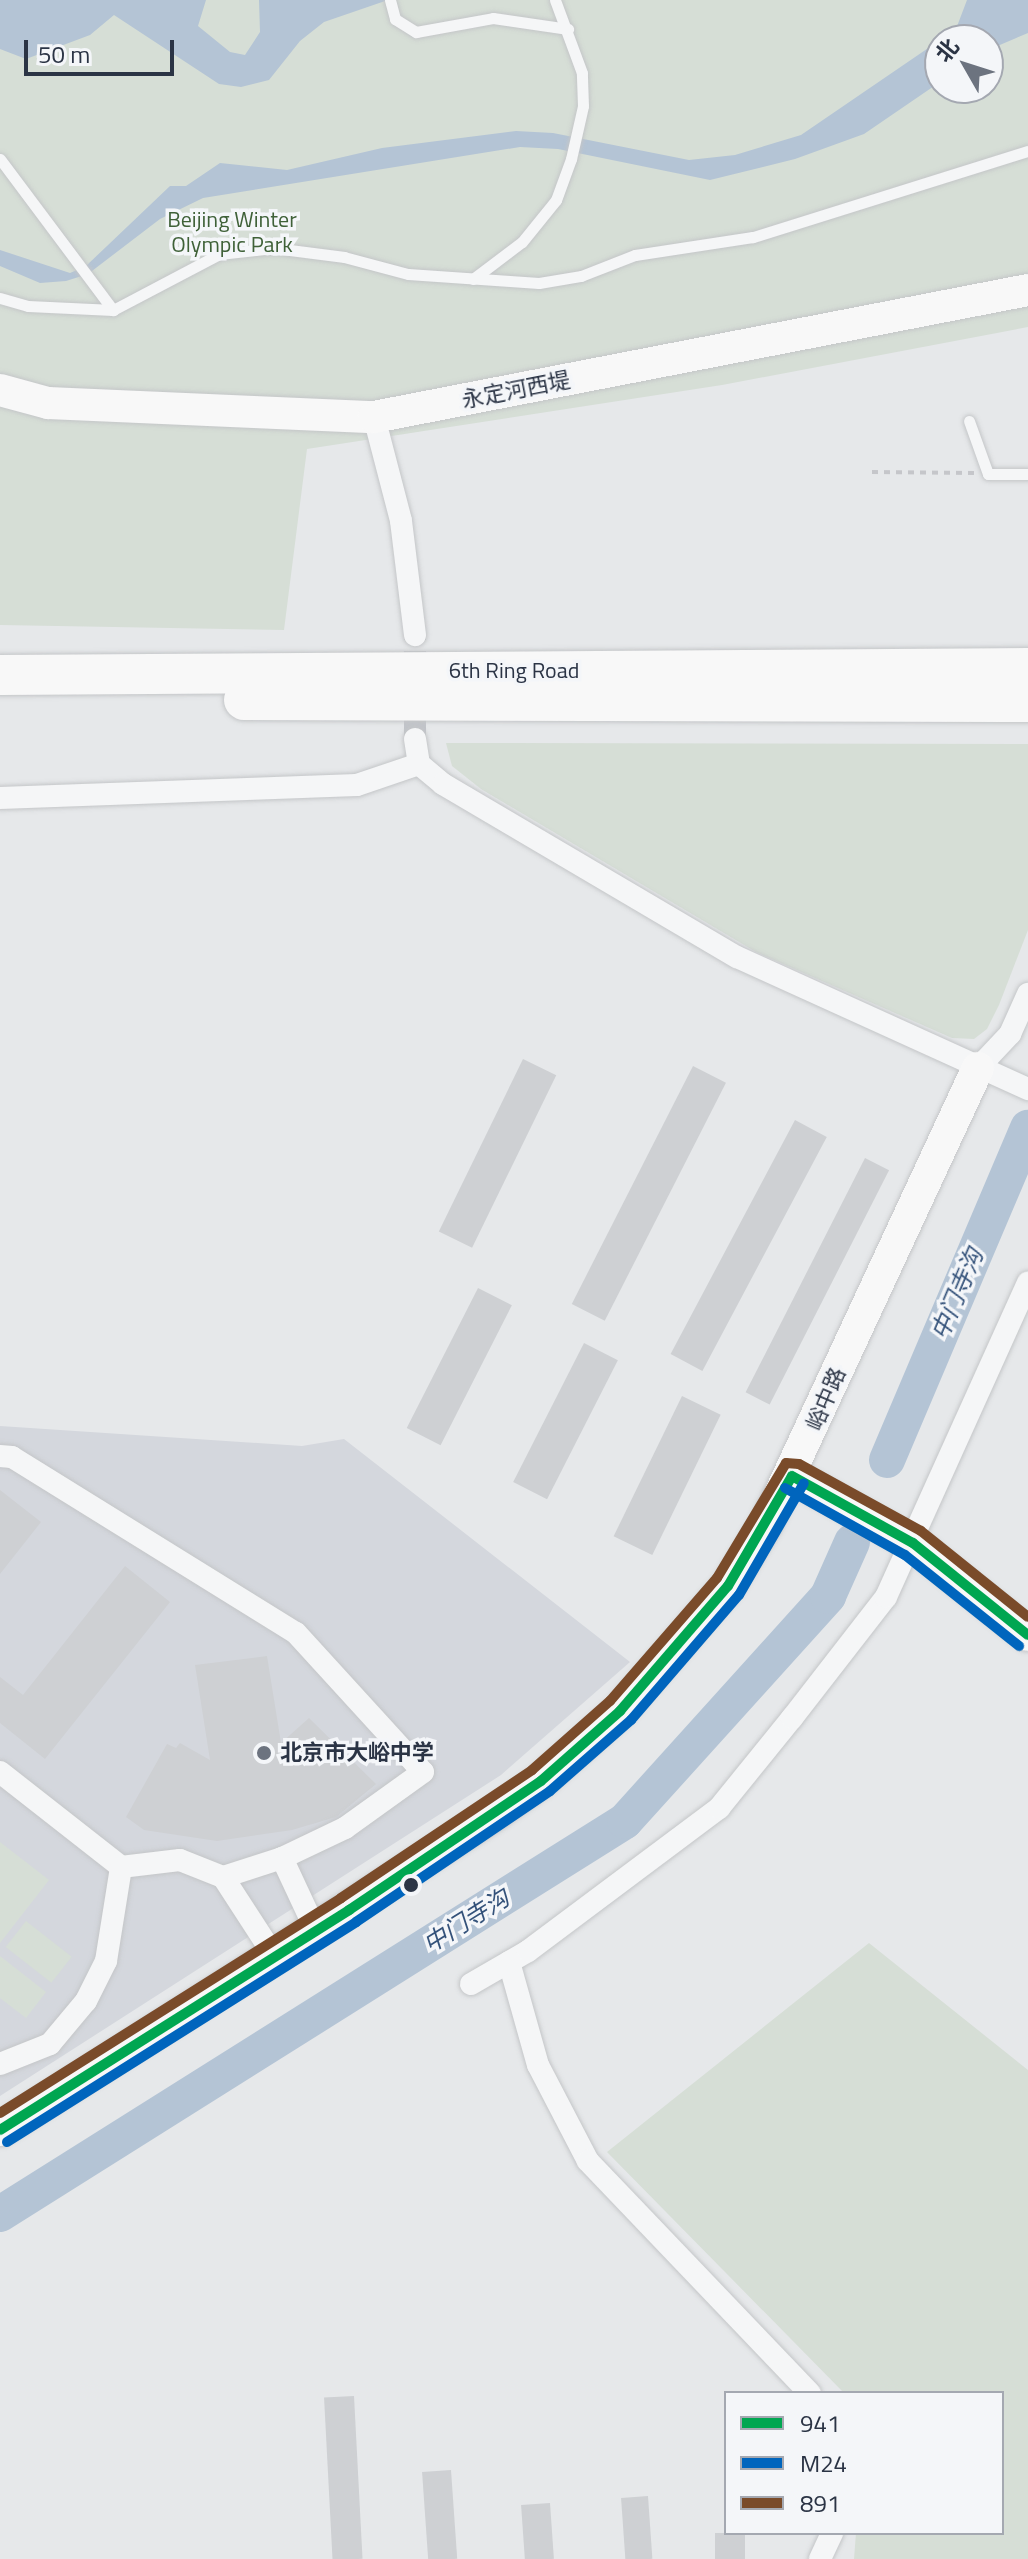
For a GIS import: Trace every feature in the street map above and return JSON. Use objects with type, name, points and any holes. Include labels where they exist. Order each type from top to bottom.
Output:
[{"type":"highway","name":"6th Ring Road","points":[[0,675],[1028,668]]},
{"type":"highway","name":"6th Ring Road","points":[[0,699],[1028,702]]},
{"type":"main road","name":"永定河西堤","points":[[0,390],[48,403],[374,417],[1028,290]]},
{"type":"main road","name":"峪中路","points":[[0,2130],[316,1931],[517,1799],[620,1711],[728,1586],[792,1476],[885,1261],[990,1073]]},
{"type":"main road","points":[[792,1476],[913,1543],[1028,1635]]},
{"type":"street","points":[[374,417],[401,521],[415,635]]},
{"type":"street","points":[[415,739],[419,764],[443,784],[737,957],[1028,1089]]},
{"type":"street","points":[[0,798],[357,785],[419,764]]},
{"type":"street","name":"峪中路","points":[[990,1073],[1028,994]]},
{"type":"street","points":[[471,1984],[509,1962],[719,1808],[886,1597],[1028,1283]]},
{"type":"street","points":[[0,1456],[12,1457],[296,1633],[423,1772],[345,1828],[282,1858],[223,1877]]},
{"type":"street","points":[[0,1772],[121,1867],[180,1860],[223,1877],[275,1957]]},
{"type":"street","points":[[282,1858],[316,1931]]},
{"type":"street","points":[[0,2064],[50,2044],[86,2001],[106,1961],[121,1867]]},
{"type":"street","points":[[509,1962],[538,2065],[588,2161],[808,2391]]},
{"type":"street","points":[[820,2559],[831,2535]]},
{"type":"lane","points":[[473,279],[522,242],[556,200],[571,159],[577,133],[582,73],[555,0]]},
{"type":"lane","points":[[390,1],[395,19],[416,32],[493,18],[568,29]]},
{"type":"lane","points":[[0,298],[28,306],[113,310],[219,254],[274,248],[344,257],[408,274],[539,283],[581,276],[635,255],[753,237],[1028,151]]},
{"type":"lane","points":[[0,159],[113,310]]},
{"type":"lane","points":[[969,421],[988,474],[1028,474]]},
{"type":"path","points":[[872,472],[988,474]]},
{"type":"shaded area","name":"北京市大峪中学","points":[[0,1426],[302,1446],[344,1439],[630,1662],[501,1775],[0,2096]]},
{"type":"green space","name":"Beijing Winter Olympic Park","points":[[0,0],[1028,0],[1028,327],[722,385],[307,449],[284,630],[0,625]]},
{"type":"green space","points":[[446,743],[1028,744],[1028,930],[987,1029],[974,1039],[952,1038],[756,952],[481,789],[452,766]]},
{"type":"green space","points":[[0,1842],[49,1880],[0,1943]]},
{"type":"green space","points":[[26,1921],[72,1957],[51,1983],[6,1947]]},
{"type":"green space","points":[[869,1943],[1028,2070],[1028,2559],[854,2559],[856,2535],[1004,2535],[1004,2391],[842,2391],[607,2152]]},
{"type":"green space","points":[[0,1956],[46,1992],[26,2018],[0,1998]]},
{"type":"water","points":[[0,0],[206,0],[198,26],[230,52],[245,55],[260,32],[259,0],[388,0],[324,22],[300,41],[269,80],[241,87],[219,84],[114,15],[90,35],[26,59],[0,49]]},
{"type":"water","points":[[967,0],[1028,0],[1028,33],[1004,43],[1004,24],[958,24]]},
{"type":"water","points":[[924,51],[924,93],[864,134],[795,159],[710,180],[558,149],[520,147],[203,198],[160,219],[88,274],[66,281],[40,283],[0,266],[0,250],[70,273],[86,266],[170,186],[186,186],[220,163],[287,170],[382,148],[516,131],[553,133],[689,160],[735,155],[801,135]]},
{"type":"building","points":[[523,1059],[556,1075],[472,1248],[439,1232]]},
{"type":"building","points":[[693,1066],[726,1083],[605,1321],[572,1304]]},
{"type":"building","points":[[795,1120],[827,1137],[702,1371],[671,1354]]},
{"type":"building","points":[[865,1158],[889,1170],[770,1405],[746,1392]]},
{"type":"building","points":[[478,1288],[512,1305],[441,1445],[407,1428]]},
{"type":"building","points":[[584,1343],[618,1360],[547,1499],[513,1482]]},
{"type":"building","points":[[682,1396],[721,1415],[652,1555],[614,1536]]},
{"type":"building","points":[[0,1490],[41,1522],[0,1574]]},
{"type":"building","points":[[125,1566],[170,1602],[45,1759],[0,1723],[0,1677],[23,1695]]},
{"type":"building","points":[[267,1656],[281,1743],[309,1718],[376,1784],[336,1817],[292,1830],[217,1841],[144,1830],[126,1817],[167,1744],[176,1748],[180,1743],[210,1760],[195,1665]]},
{"type":"building","points":[[354,2396],[363,2559],[333,2559],[324,2398]]},
{"type":"building","points":[[451,2470],[457,2559],[428,2559],[422,2472]]},
{"type":"building","points":[[648,2496],[652,2559],[625,2559],[621,2498]]},
{"type":"building","points":[[550,2503],[554,2559],[525,2559],[521,2505]]},
{"type":"building","points":[[715,2533],[745,2535],[745,2559],[715,2559]]},
{"type":"waterway","name":"中门寺沟","points":[[887,1460],[1028,1128]]},
{"type":"waterway","name":"中门寺沟","points":[[0,2214],[625,1821],[828,1596],[852,1542]]},
{"type":"tunnel","points":[[415,635],[415,739]]},
{"type":"transit line","name":"891","points":[[0,2113],[341,1898],[532,1770],[610,1701],[717,1578],[786,1463],[799,1464],[921,1531],[1028,1617]]},
{"type":"transit line","name":"941","points":[[792,1476],[913,1543],[1028,1635]]},
{"type":"transit line","name":"941","points":[[0,2130],[349,1910],[541,1781],[620,1711],[728,1586],[792,1476]]},
{"type":"transit line","name":"M24","points":[[7,2142],[356,1922],[550,1791],[631,1720],[739,1595],[804,1483]]},
{"type":"transit line","name":"M24","points":[[785,1488],[905,1555],[1019,1646]]},
{"type":"place","name":"北京市大峪中学","points":[[264,1753]]}]
